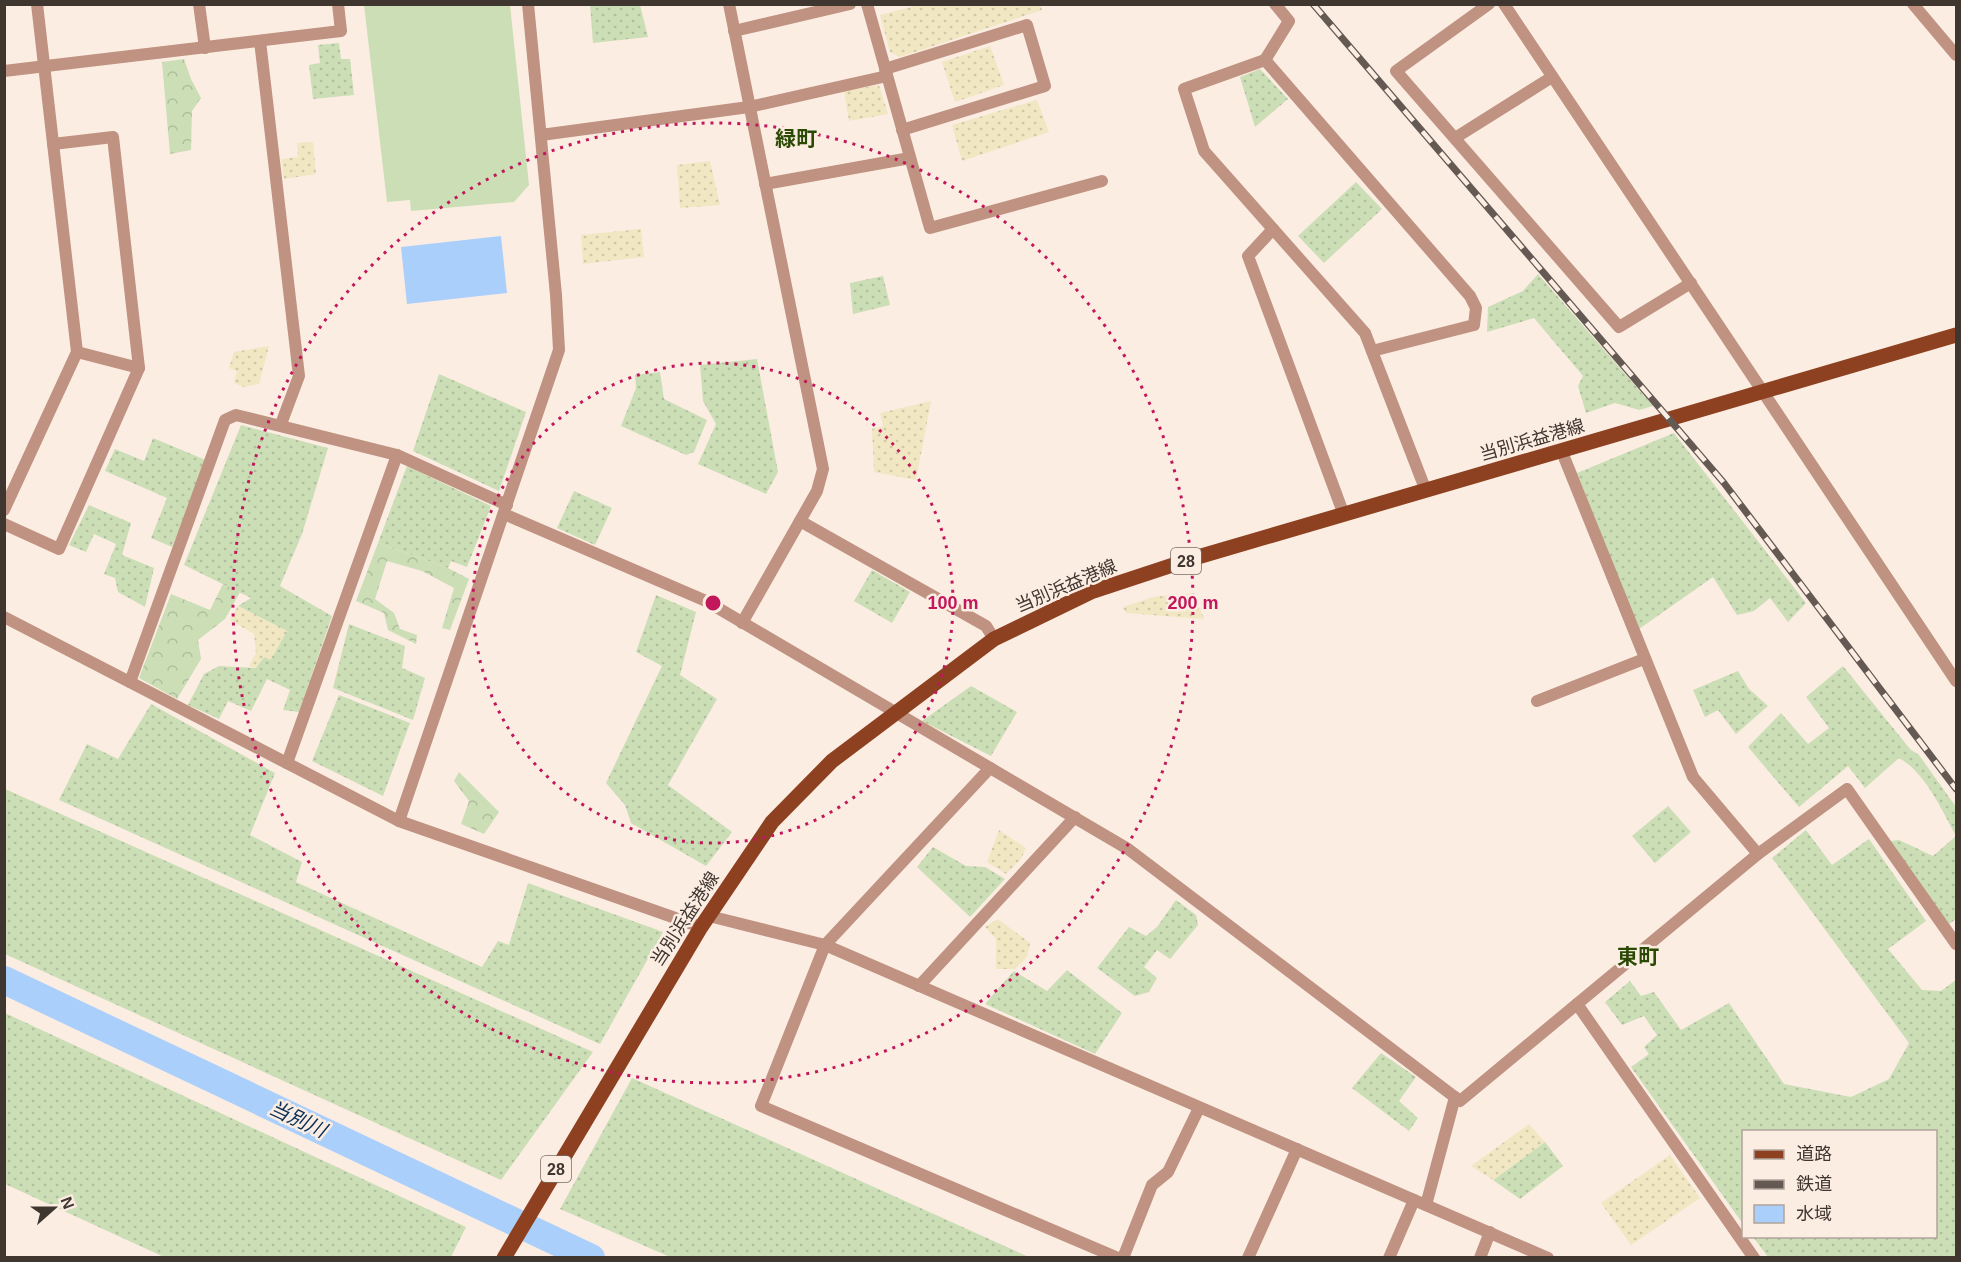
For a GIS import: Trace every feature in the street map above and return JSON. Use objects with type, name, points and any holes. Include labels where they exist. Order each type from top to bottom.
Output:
[{"type":"main road","name":"当別浜益港線","points":[[504,1257],[608,1080],[705,922],[772,822],[832,760],[994,639],[1091,592],[1956,335]]},
{"type":"street","points":[[4,510],[77,352],[37,4]]},
{"type":"street","points":[[199,4],[205,48]]},
{"type":"street","points":[[4,71],[341,32],[338,4]]},
{"type":"street","points":[[399,821],[559,350],[528,4]]},
{"type":"street","points":[[729,4],[824,469],[818,491],[742,622]]},
{"type":"street","points":[[734,31],[850,4]]},
{"type":"street","points":[[867,4],[930,228],[1102,181]]},
{"type":"street","points":[[1275,4],[1289,21],[1265,60],[1184,89],[1204,151],[1365,333],[1426,491]]},
{"type":"street","points":[[1489,4],[1396,71],[1619,327],[1691,284]]},
{"type":"street","points":[[1504,4],[1956,681]]},
{"type":"street","points":[[1913,4],[1956,55]]},
{"type":"street","points":[[541,135],[749,106],[886,73],[1027,26],[1045,86],[902,130]]},
{"type":"street","points":[[260,41],[299,376],[281,424]]},
{"type":"street","points":[[1265,60],[1470,296],[1476,308],[1474,325],[1372,351]]},
{"type":"street","points":[[1455,138],[1552,77]]},
{"type":"street","points":[[4,524],[59,549],[139,368],[113,137],[53,144]]},
{"type":"street","points":[[765,184],[910,158]]},
{"type":"street","points":[[1273,229],[1248,256],[1344,515]]},
{"type":"street","points":[[77,352],[139,368]]},
{"type":"street","points":[[130,682],[225,420],[236,415],[281,424],[397,456],[505,509],[706,601],[1128,849],[1460,1101],[1758,854],[1847,789],[1956,944]]},
{"type":"street","points":[[1562,452],[1693,777],[1758,854]]},
{"type":"street","points":[[287,763],[397,456]]},
{"type":"street","points":[[800,521],[986,626],[994,639]]},
{"type":"street","points":[[4,617],[399,821],[705,922],[825,945],[1548,1257]]},
{"type":"street","points":[[1537,701],[1644,659]]},
{"type":"street","points":[[990,768],[825,945],[761,1106],[1118,1257]]},
{"type":"street","points":[[919,986],[1075,817]]},
{"type":"street","points":[[1577,1004],[1754,1257]]},
{"type":"street","points":[[1389,1257],[1420,1202],[1455,1097]]},
{"type":"street","points":[[1123,1257],[1152,1185],[1168,1172],[1199,1108]]},
{"type":"street","points":[[1248,1257],[1297,1149]]},
{"type":"street","points":[[1480,1257],[1490,1233]]},
{"type":"green space","points":[[364,5],[510,5],[529,185],[514,202],[411,211],[410,200],[387,202]]},
{"type":"green space","points":[[590,5],[640,5],[648,37],[593,43]]},
{"type":"green space","points":[[339,43],[341,59],[350,59],[354,95],[313,99],[309,65],[320,63],[318,45]]},
{"type":"green space","points":[[184,59],[201,98],[192,111],[191,150],[170,154],[162,62]]},
{"type":"green space","points":[[1260,69],[1288,99],[1255,127],[1240,77]]},
{"type":"green space","points":[[1356,182],[1382,209],[1324,263],[1298,236]]},
{"type":"green space","points":[[1538,274],[1653,406],[1639,410],[1615,403],[1586,413],[1578,386],[1583,376],[1534,318],[1487,332],[1488,307],[1523,291]]},
{"type":"green space","points":[[883,276],[890,305],[853,314],[850,283]]},
{"type":"green space","points":[[757,359],[778,472],[766,494],[698,464],[716,424],[703,401],[700,365]]},
{"type":"green space","points":[[660,372],[664,399],[707,420],[694,452],[686,455],[621,426],[636,388],[635,375]]},
{"type":"green space","points":[[439,374],[526,412],[499,491],[413,451]]},
{"type":"green space","points":[[241,425],[328,448],[302,534],[280,586],[332,616],[299,712],[283,710],[290,690],[267,679],[251,711],[228,701],[219,719],[188,705],[204,674],[219,666],[255,668],[287,631],[238,606],[251,598],[184,565]]},
{"type":"green space","points":[[1674,433],[1806,603],[1788,622],[1770,598],[1754,611],[1737,615],[1713,577],[1639,629],[1577,473]]},
{"type":"green space","points":[[153,438],[208,461],[172,547],[151,538],[167,498],[105,471],[115,449],[144,461]]},
{"type":"green space","points":[[407,466],[491,506],[467,567],[451,561],[448,568],[378,543]]},
{"type":"green space","points":[[574,491],[612,508],[595,545],[557,528]]},
{"type":"green space","points":[[89,505],[131,523],[122,555],[154,568],[145,607],[118,592],[115,578],[104,574],[116,544],[94,534],[86,552],[69,545]]},
{"type":"green space","points":[[378,543],[448,568],[469,579],[450,630],[442,628],[454,588],[422,571],[387,561],[375,599],[394,613],[400,629],[417,635],[416,644],[388,630],[384,613],[356,601]]},
{"type":"green space","points":[[872,570],[910,592],[892,623],[854,601]]},
{"type":"green space","points":[[223,584],[240,592],[225,619],[198,640],[201,659],[177,699],[139,678],[171,594],[210,610]]},
{"type":"green space","points":[[656,595],[696,612],[680,675],[717,699],[668,785],[732,832],[706,866],[631,823],[625,805],[606,783],[662,666],[636,652]]},
{"type":"green space","points":[[349,624],[405,646],[402,668],[425,678],[413,720],[333,688]]},
{"type":"green space","points":[[1843,666],[1910,749],[1919,755],[1956,807],[1956,836],[1925,783],[1909,765],[1899,758],[1865,788],[1848,766],[1799,807],[1748,747],[1781,713],[1808,744],[1829,728],[1806,697]]},
{"type":"green space","points":[[1738,671],[1749,689],[1768,706],[1736,734],[1718,710],[1705,717],[1693,690]]},
{"type":"green space","points":[[971,686],[1017,712],[991,756],[922,721]]},
{"type":"green space","points":[[339,695],[410,723],[383,796],[312,761]]},
{"type":"green space","points":[[151,704],[275,773],[250,835],[302,862],[296,882],[482,967],[498,941],[509,945],[528,883],[663,932],[600,1044],[59,800],[87,744],[118,759]]},
{"type":"green space","points":[[459,772],[499,812],[484,834],[461,824],[469,801],[454,781]]},
{"type":"green space","points":[[5,789],[593,1052],[501,1180],[5,954]]},
{"type":"green space","points":[[1668,806],[1691,832],[1655,863],[1632,836]]},
{"type":"green space","points":[[1806,830],[1832,865],[1869,839],[1926,921],[1888,949],[1922,990],[1941,991],[1956,980],[1956,1257],[1768,1257],[1754,1238],[1937,1238],[1937,1130],[1742,1130],[1742,1223],[1631,1067],[1649,1054],[1644,1047],[1657,1035],[1644,1016],[1622,1025],[1605,1002],[1630,981],[1641,996],[1654,992],[1681,1030],[1729,1003],[1784,1084],[1851,1097],[1889,1079],[1909,1043],[1772,858]]},
{"type":"green space","points":[[1956,836],[1956,919],[1949,924],[1890,841],[1899,840],[1933,856]]},
{"type":"green space","points":[[933,847],[966,866],[985,867],[1005,879],[970,917],[917,867]]},
{"type":"green space","points":[[1176,900],[1196,915],[1198,925],[1170,959],[1157,950],[1144,967],[1157,978],[1149,992],[1135,996],[1097,968],[1129,927],[1146,936],[1157,927]]},
{"type":"green space","points":[[1067,970],[1122,1013],[1095,1054],[985,1004],[1014,971],[1047,991]]},
{"type":"green space","points":[[5,1013],[466,1227],[451,1257],[164,1257],[5,1184]]},
{"type":"green space","points":[[1381,1053],[1416,1077],[1399,1101],[1418,1118],[1409,1131],[1352,1088]]},
{"type":"green space","points":[[632,1078],[1029,1257],[670,1257],[560,1209]]},
{"type":"green space","points":[[1545,1142],[1563,1166],[1520,1199],[1493,1180]]},
{"type":"sand","points":[[1040,4],[1042,10],[900,57],[890,52],[880,15],[918,5]]},
{"type":"sand","points":[[990,46],[1004,85],[955,102],[942,62]]},
{"type":"sand","points":[[879,85],[888,114],[849,121],[844,91]]},
{"type":"sand","points":[[1037,100],[1049,132],[962,161],[952,125]]},
{"type":"sand","points":[[313,142],[316,174],[284,179],[281,159],[298,157],[297,143]]},
{"type":"sand","points":[[710,161],[720,205],[680,208],[677,165]]},
{"type":"sand","points":[[641,229],[644,257],[583,264],[581,235]]},
{"type":"sand","points":[[269,346],[259,384],[244,387],[234,383],[237,371],[229,368],[234,352]]},
{"type":"sand","points":[[931,401],[916,480],[874,472],[872,429],[883,426],[880,413]]},
{"type":"sand","points":[[1194,593],[1204,619],[1126,613],[1123,607],[1153,597]]},
{"type":"sand","points":[[238,606],[287,631],[271,660],[264,657],[256,668],[249,666],[256,653],[254,634],[230,620]]},
{"type":"sand","points":[[999,830],[1026,848],[1021,859],[1006,874],[987,862]]},
{"type":"sand","points":[[998,919],[1030,943],[1027,957],[1015,969],[996,969],[996,939],[985,927]]},
{"type":"sand","points":[[1529,1124],[1545,1142],[1493,1180],[1471,1166]]},
{"type":"sand","points":[[1670,1155],[1700,1198],[1631,1245],[1601,1203]]},
{"type":"water","points":[[501,236],[507,293],[407,304],[401,247]]},
{"type":"waterway","name":"当別川","points":[[4,980],[591,1258]]},
{"type":"railway","points":[[1313,4],[1724,483],[1956,789]]},
{"type":"district","name":"緑町","points":[[796,139]]},
{"type":"district","name":"東町","points":[[1638,957]]}]
